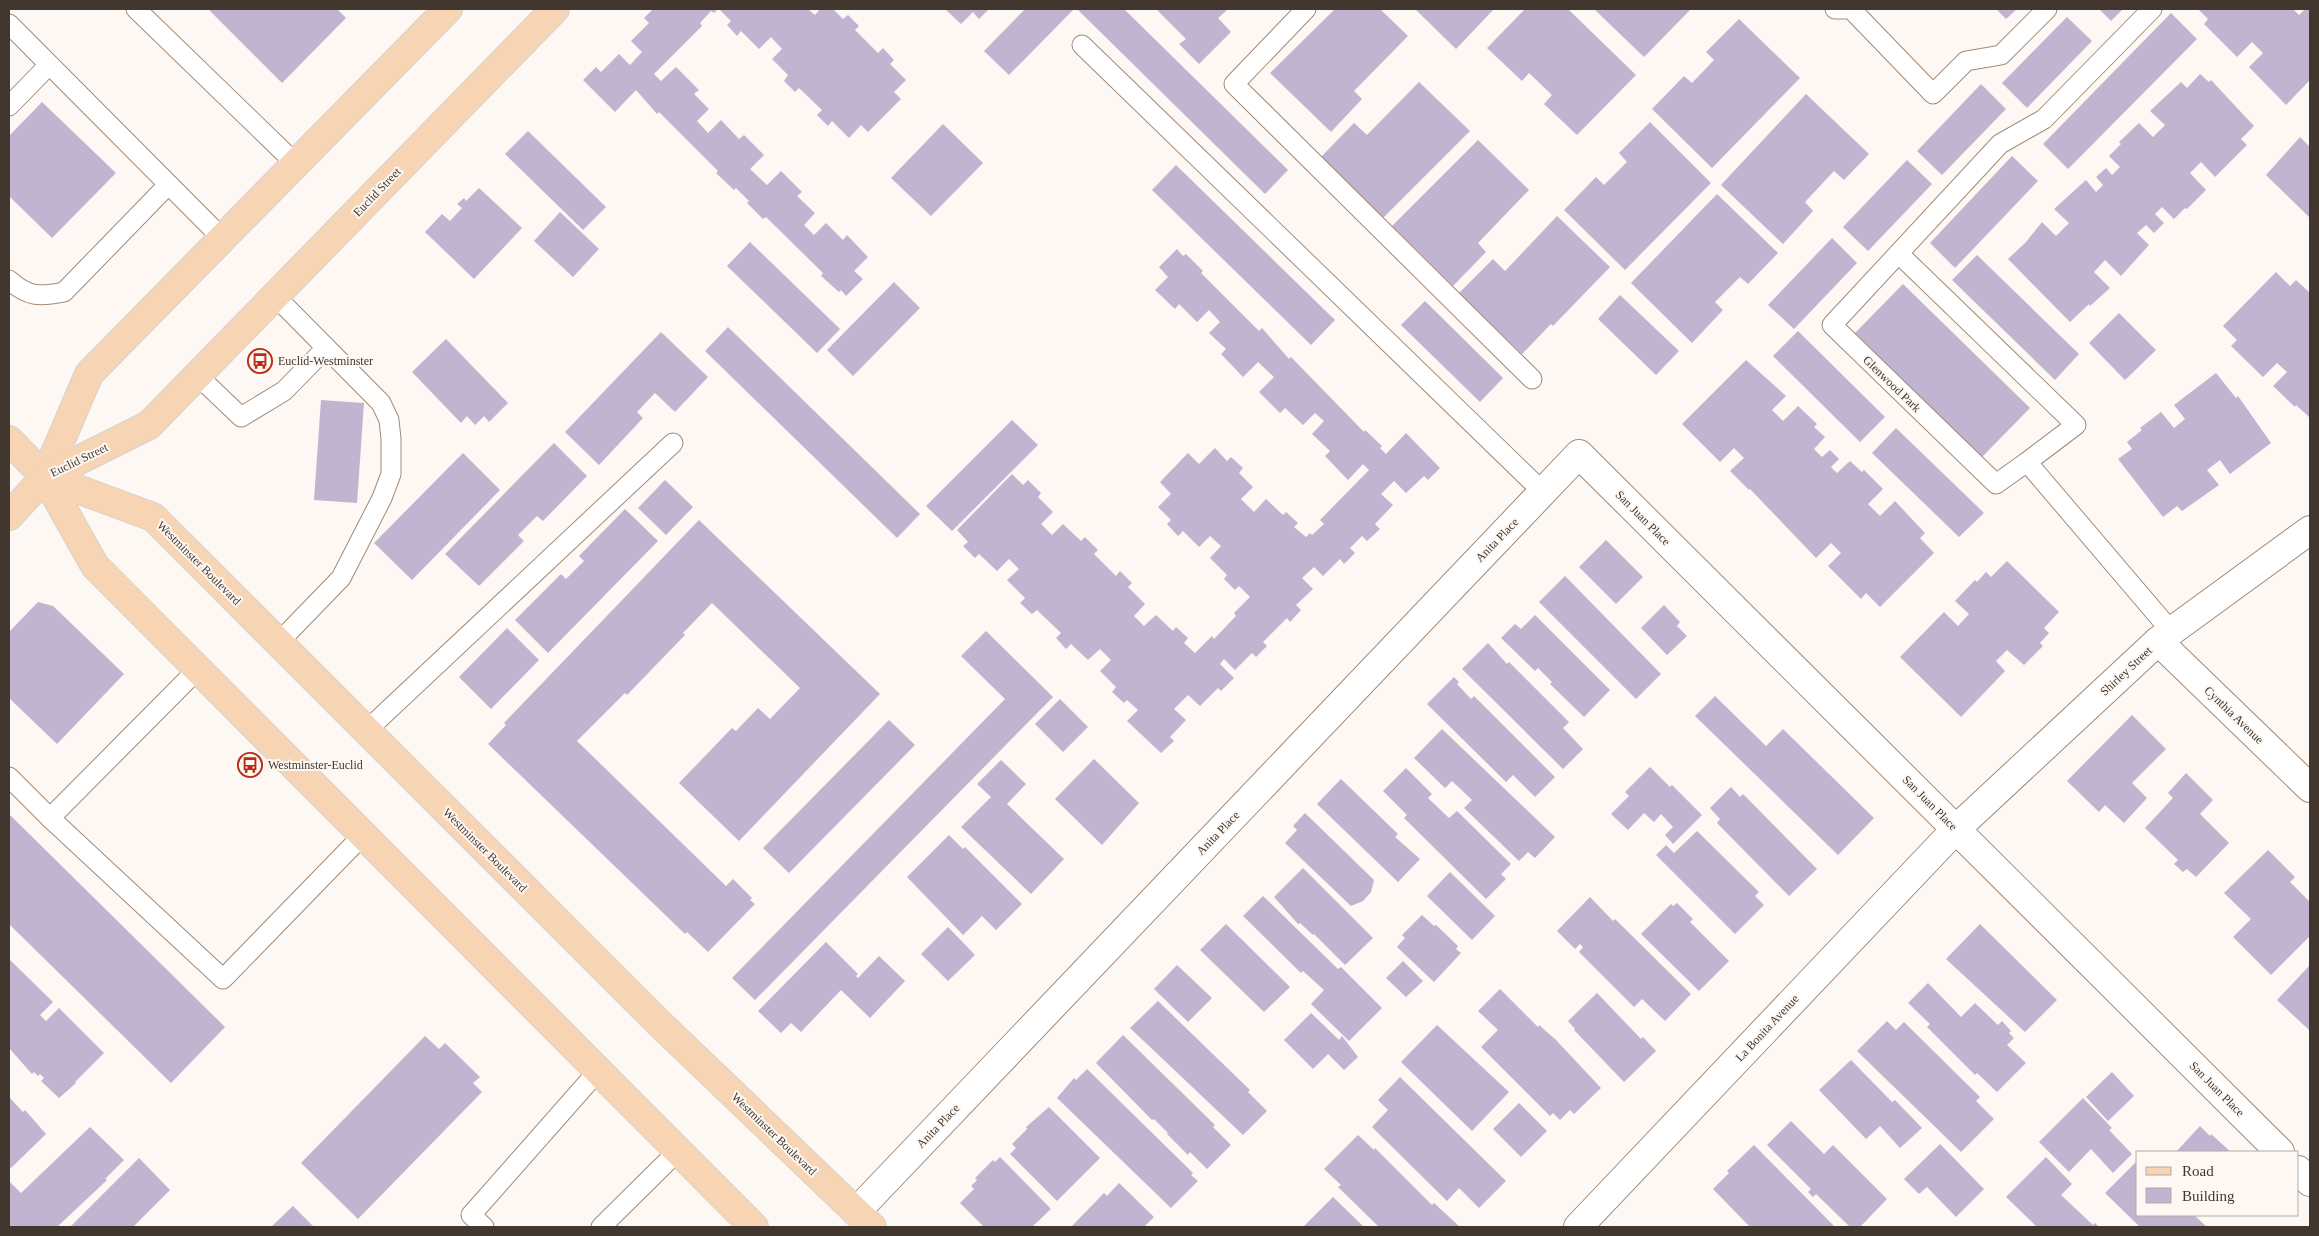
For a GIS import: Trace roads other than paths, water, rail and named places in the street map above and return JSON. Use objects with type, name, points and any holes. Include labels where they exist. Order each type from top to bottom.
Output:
[{"type":"main road","name":"Euclid Street","points":[[46,477],[89,374],[448,9]]},
{"type":"main road","name":"Euclid Street","points":[[46,477],[149,425],[555,9]]},
{"type":"main road","points":[[9,440],[46,477],[95,566],[754,1227]]},
{"type":"main road","points":[[9,516],[46,477]]},
{"type":"main road","name":"Westminster Boulevard","points":[[46,477],[153,517],[661,1025],[864,1220]]},
{"type":"street","name":"Anita Place","points":[[864,1220],[1579,454]]},
{"type":"street","name":"San Juan Place","points":[[1579,454],[2279,1151]]},
{"type":"street","name":"Shirley Street","points":[[1956,829],[2164,636],[2310,530]]},
{"type":"street","name":"Cynthia Avenue","points":[[2164,636],[2310,788]]},
{"type":"street","name":"La Bonita Avenue","points":[[1578,1227],[1956,829]]},
{"type":"street","points":[[2299,1171],[2310,1182]]},
{"type":"lane","points":[[136,9],[296,164]]},
{"type":"lane","points":[[1306,9],[1234,84],[1532,379]]},
{"type":"lane","points":[[1835,9],[1851,9],[1933,94],[1966,61],[2001,55],[2047,9]]},
{"type":"lane","name":"Glenwood Park","points":[[1899,254],[2076,425],[1996,484],[1832,326],[2000,144],[2044,119],[2152,9]]},
{"type":"lane","points":[[9,24],[167,186],[223,239]]},
{"type":"lane","points":[[1082,45],[1543,492]]},
{"type":"lane","points":[[9,106],[49,64]]},
{"type":"lane","points":[[9,280],[22,292],[43,296],[64,292],[167,186]]},
{"type":"lane","points":[[275,296],[381,403],[389,420],[391,474],[382,498],[341,578],[278,643]]},
{"type":"lane","points":[[197,375],[241,417],[284,391],[326,348]]},
{"type":"lane","points":[[366,731],[673,443]]},
{"type":"lane","points":[[2027,462],[2164,636]]},
{"type":"lane","points":[[50,818],[198,669]]},
{"type":"lane","points":[[9,777],[50,818],[223,979],[363,835]]},
{"type":"lane","points":[[484,1227],[471,1215],[598,1071]]},
{"type":"lane","points":[[601,1227],[678,1151]]},
{"type":"place","name":"Euclid-Westminster","points":[[260,361]]},
{"type":"place","name":"Westminster-Euclid","points":[[250,765]]}]
